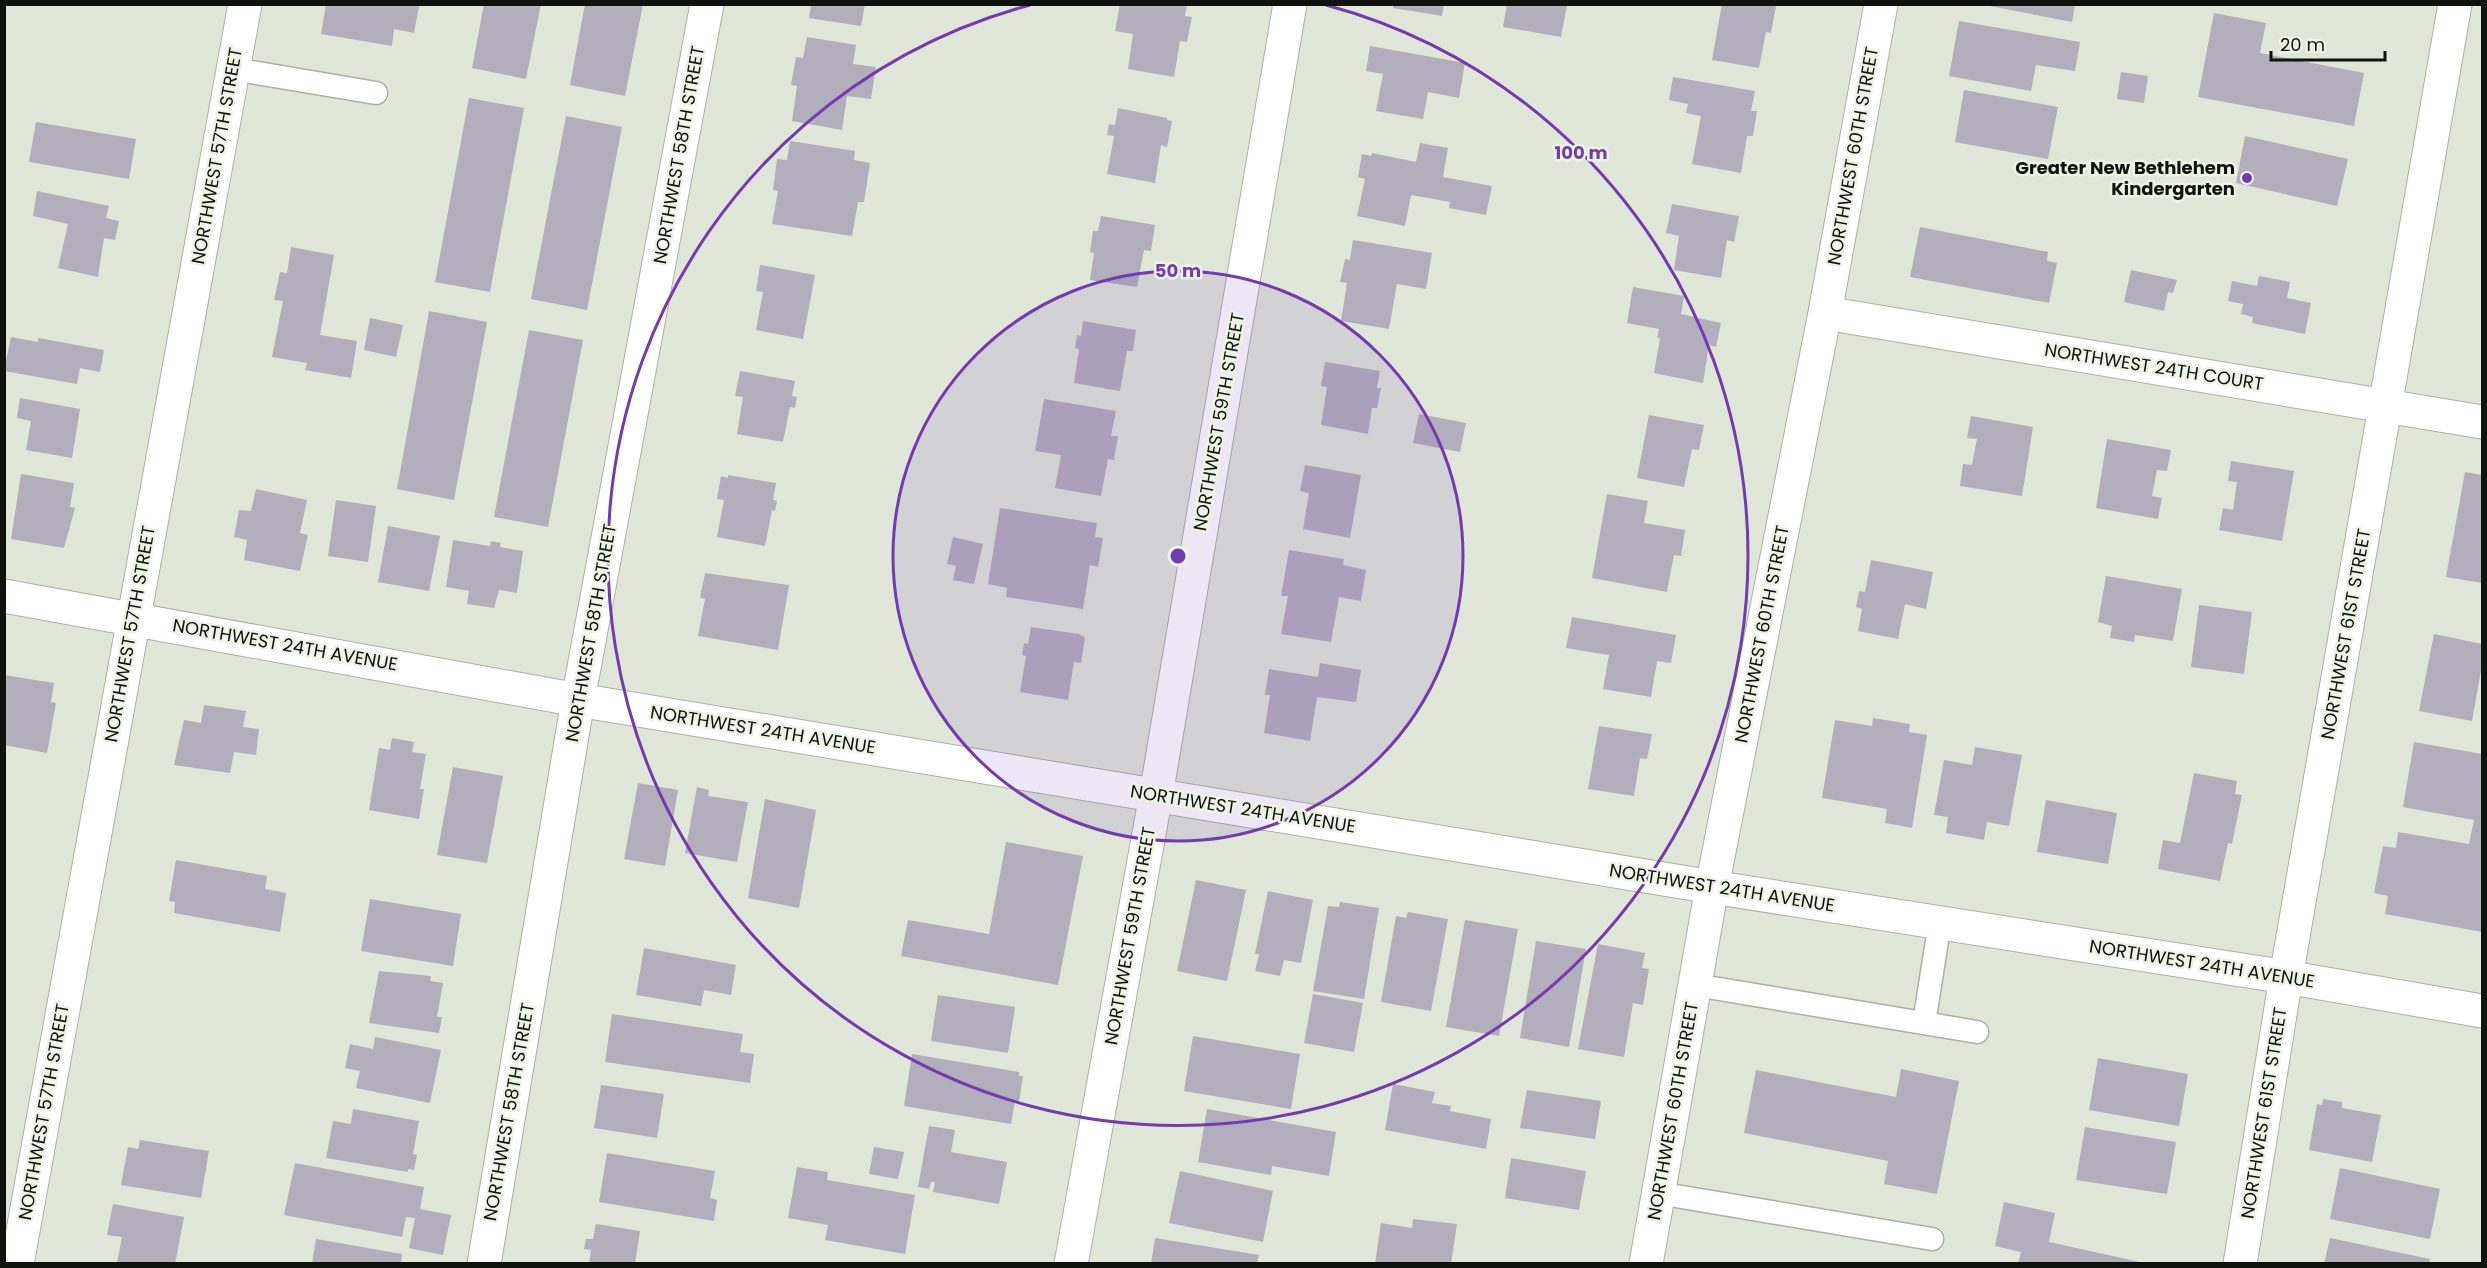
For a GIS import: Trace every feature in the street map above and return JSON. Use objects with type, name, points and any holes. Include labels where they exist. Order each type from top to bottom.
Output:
[{"type":"street","name":"NORTHWEST 57TH STREET","points":[[17,1263],[245,4]]},
{"type":"street","name":"NORTHWEST 58TH STREET","points":[[484,1263],[578,700],[707,4]]},
{"type":"street","name":"NORTHWEST 59TH STREET","points":[[1071,1263],[1156,795],[1290,4]]},
{"type":"street","name":"NORTHWEST 60TH STREET","points":[[1646,1263],[1712,887],[1825,313],[1881,4]]},
{"type":"street","name":"NORTHWEST 61ST STREET","points":[[2240,1263],[2286,977],[2455,4]]},
{"type":"street","name":"NORTHWEST 24TH COURT","points":[[1825,313],[2482,422]]},
{"type":"street","name":"NORTHWEST 24TH AVENUE","points":[[4,596],[133,617],[578,700],[1712,887],[2286,977],[2482,1011]]},
{"type":"lane","points":[[233,69],[376,93]]},
{"type":"lane","points":[[1923,1023],[1940,922]]},
{"type":"lane","points":[[1695,985],[1977,1032]]},
{"type":"lane","points":[[1658,1193],[1932,1239]]},
{"type":"building","points":[[326,4],[415,4],[419,6],[414,33],[394,29],[392,46],[321,34]]},
{"type":"building","points":[[484,4],[541,4],[526,79],[472,68]]},
{"type":"building","points":[[585,4],[643,4],[625,96],[570,85]]},
{"type":"building","points":[[811,4],[865,4],[861,26],[809,18]]},
{"type":"building","points":[[1120,4],[1187,4],[1185,16],[1192,17],[1187,42],[1180,41],[1174,77],[1128,69],[1133,34],[1115,31]]},
{"type":"building","points":[[1394,4],[1444,4],[1442,16],[1393,8]]},
{"type":"building","points":[[1507,4],[1567,5],[1561,37],[1503,27]]},
{"type":"building","points":[[1722,4],[1776,6],[1771,33],[1766,32],[1759,68],[1712,60]]},
{"type":"building","points":[[1985,5],[2075,5],[2072,22]]},
{"type":"building","points":[[2214,13],[2266,23],[2260,53],[2364,73],[2354,126],[2198,97]]},
{"type":"building","points":[[1959,21],[2080,42],[2075,71],[2036,65],[2031,91],[1949,76]]},
{"type":"building","points":[[807,37],[856,45],[853,64],[876,67],[871,99],[847,96],[842,130],[792,121],[797,86],[791,85],[796,57],[803,58]]},
{"type":"building","points":[[1370,46],[1465,63],[1459,98],[1428,92],[1423,119],[1376,111],[1383,74],[1366,71]]},
{"type":"building","points":[[2121,72],[2148,76],[2144,103],[2117,99]]},
{"type":"building","points":[[1673,77],[1755,91],[1751,111],[1757,111],[1753,136],[1747,136],[1741,173],[1692,164],[1701,116],[1686,113],[1688,104],[1669,100]]},
{"type":"building","points":[[1964,90],[2058,107],[2048,159],[1955,142]]},
{"type":"building","points":[[469,98],[524,108],[490,292],[435,282]]},
{"type":"building","points":[[1118,108],[1172,121],[1167,147],[1161,145],[1155,183],[1107,174],[1114,136],[1107,135],[1109,124],[1115,125]]},
{"type":"building","points":[[566,116],[622,127],[587,310],[531,299]]},
{"type":"building","points":[[36,122],[136,139],[129,179],[29,162]]},
{"type":"building","points":[[2245,136],[2348,159],[2337,206],[2236,183]]},
{"type":"building","points":[[790,141],[855,151],[854,160],[870,163],[864,202],[858,202],[852,236],[772,224],[778,191],[773,190],[777,159],[787,160]]},
{"type":"building","points":[[1420,143],[1448,148],[1443,177],[1492,186],[1486,215],[1449,208],[1450,202],[1411,195],[1405,226],[1357,216],[1365,179],[1358,177],[1362,154],[1371,156],[1372,153],[1416,162]]},
{"type":"building","points":[[37,191],[109,206],[106,218],[119,221],[115,240],[104,238],[98,277],[58,268],[68,224],[33,216]]},
{"type":"building","points":[[1672,204],[1739,216],[1734,242],[1727,240],[1721,278],[1674,270],[1679,236],[1666,233]]},
{"type":"building","points":[[1101,216],[1155,225],[1151,251],[1144,250],[1137,287],[1090,280],[1094,253],[1090,252],[1093,231],[1098,231]]},
{"type":"building","points":[[1920,227],[2048,252],[2047,261],[2057,263],[2049,303],[1910,277]]},
{"type":"building","points":[[1353,240],[1432,253],[1426,289],[1397,284],[1389,329],[1341,321],[1347,283],[1340,282],[1345,259],[1350,260]]},
{"type":"building","points":[[291,247],[334,255],[320,335],[357,341],[351,378],[305,370],[307,363],[272,357],[283,301],[274,300],[280,272],[287,273]]},
{"type":"building","points":[[760,265],[815,275],[803,339],[756,330],[763,292],[756,291]]},
{"type":"building","points":[[2131,270],[2177,280],[2173,293],[2168,292],[2164,311],[2124,302]]},
{"type":"building","points":[[2259,276],[2290,282],[2287,298],[2311,303],[2305,334],[2252,323],[2253,317],[2241,314],[2243,304],[2228,301],[2232,281],[2257,286]]},
{"type":"building","points":[[1633,287],[1684,296],[1681,314],[1721,323],[1716,347],[1709,345],[1703,383],[1654,373],[1660,338],[1657,338],[1659,329],[1627,323]]},
{"type":"building","points":[[429,311],[487,322],[454,500],[397,489]]},
{"type":"building","points":[[370,318],[403,325],[396,357],[364,350]]},
{"type":"building","points":[[1083,321],[1136,330],[1133,351],[1127,351],[1120,391],[1074,383],[1079,349],[1075,348],[1077,335],[1081,336]]},
{"type":"building","points":[[529,330],[583,340],[548,527],[494,517]]},
{"type":"building","points":[[11,337],[38,342],[38,338],[104,350],[100,372],[80,368],[77,384],[4,371]]},
{"type":"building","points":[[1325,362],[1380,371],[1377,388],[1381,388],[1377,408],[1372,408],[1368,434],[1321,425],[1327,387],[1321,386]]},
{"type":"building","points":[[740,371],[795,381],[792,396],[797,397],[795,408],[790,407],[783,442],[737,434],[743,397],[735,396]]},
{"type":"building","points":[[20,398],[80,409],[72,458],[26,450],[31,421],[17,418]]},
{"type":"building","points":[[1044,399],[1116,411],[1111,436],[1118,436],[1114,460],[1108,459],[1101,496],[1055,488],[1061,455],[1035,451]]},
{"type":"building","points":[[1419,414],[1466,423],[1460,452],[1413,443]]},
{"type":"building","points":[[1649,415],[1704,425],[1699,450],[1692,449],[1684,487],[1637,478]]},
{"type":"building","points":[[1971,416],[2033,427],[2022,496],[1960,486],[1963,464],[1972,465],[1977,439],[1967,438]]},
{"type":"building","points":[[2107,439],[2171,450],[2167,471],[2157,470],[2152,496],[2162,498],[2158,519],[2096,508]]},
{"type":"building","points":[[2231,461],[2294,471],[2282,541],[2219,530],[2223,508],[2233,510],[2237,482],[2228,481]]},
{"type":"building","points":[[1305,465],[1361,475],[1350,538],[1303,529],[1309,493],[1300,491]]},
{"type":"building","points":[[2465,472],[2482,475],[2482,583],[2446,577]]},
{"type":"building","points":[[21,474],[74,483],[70,507],[75,508],[64,548],[11,539]]},
{"type":"building","points":[[728,475],[776,483],[773,500],[777,501],[775,511],[772,510],[765,546],[717,537],[724,500],[717,499],[721,476],[728,478]]},
{"type":"building","points":[[256,489],[307,500],[300,533],[308,535],[300,571],[244,560],[247,540],[234,537],[239,510],[251,511]]},
{"type":"building","points":[[1607,494],[1648,501],[1644,523],[1685,530],[1681,556],[1674,555],[1667,592],[1592,578]]},
{"type":"building","points":[[336,500],[376,506],[368,562],[328,556]]},
{"type":"building","points":[[1000,508],[1097,523],[1095,537],[1103,538],[1098,567],[1090,565],[1083,609],[1006,597],[1007,588],[988,584]]},
{"type":"building","points":[[388,526],[440,536],[429,591],[378,582]]},
{"type":"building","points":[[953,537],[983,544],[974,584],[953,580],[956,566],[947,564]]},
{"type":"building","points":[[453,540],[490,546],[491,541],[501,543],[500,547],[523,551],[517,593],[499,590],[494,608],[467,604],[469,591],[446,587]]},
{"type":"building","points":[[1289,550],[1344,559],[1343,565],[1366,570],[1361,601],[1339,597],[1331,642],[1281,634],[1288,596],[1281,596]]},
{"type":"building","points":[[1871,560],[1933,572],[1926,609],[1905,604],[1898,639],[1858,631],[1862,609],[1856,607],[1859,591],[1865,592]]},
{"type":"building","points":[[705,573],[789,585],[778,650],[698,636],[705,599],[700,598]]},
{"type":"building","points":[[2106,576],[2182,589],[2173,641],[2135,635],[2134,642],[2110,638],[2112,626],[2098,622]]},
{"type":"building","points":[[2199,605],[2252,612],[2244,674],[2191,667]]},
{"type":"building","points":[[1572,617],[1676,635],[1671,663],[1657,661],[1651,697],[1603,689],[1609,655],[1566,648]]},
{"type":"building","points":[[1031,627],[1079,634],[1085,638],[1081,663],[1074,662],[1068,700],[1020,692],[1026,656],[1022,655],[1024,643],[1028,644]]},
{"type":"building","points":[[2434,634],[2482,644],[2482,665],[2472,721],[2419,711]]},
{"type":"building","points":[[1320,663],[1361,670],[1356,702],[1317,697],[1310,741],[1264,733],[1270,695],[1265,695],[1269,669],[1318,677]]},
{"type":"building","points":[[4,675],[54,683],[51,702],[56,703],[47,753],[4,745]]},
{"type":"building","points":[[204,705],[246,711],[243,727],[259,729],[256,755],[234,752],[230,773],[174,765],[184,720],[201,723]]},
{"type":"building","points":[[1873,718],[1910,724],[1909,732],[1927,735],[1912,828],[1885,823],[1887,809],[1822,798],[1835,720],[1872,726]]},
{"type":"building","points":[[1599,726],[1652,734],[1647,759],[1640,758],[1634,796],[1588,789]]},
{"type":"building","points":[[392,738],[414,742],[412,752],[426,754],[420,789],[424,789],[419,819],[369,810],[379,748],[390,750]]},
{"type":"building","points":[[2414,742],[2482,754],[2482,932],[2385,914],[2388,896],[2374,893],[2383,846],[2396,848],[2398,832],[2469,844],[2474,820],[2403,807]]},
{"type":"building","points":[[1975,747],[2022,755],[2009,826],[1987,822],[1984,840],[1946,833],[1948,817],[1934,815],[1944,760],[1972,765]]},
{"type":"building","points":[[453,767],[503,776],[487,863],[437,855]]},
{"type":"building","points":[[2194,773],[2237,781],[2235,794],[2242,795],[2232,844],[2228,843],[2220,881],[2158,869],[2163,840],[2180,843]]},
{"type":"building","points":[[638,783],[678,790],[665,866],[624,859]]},
{"type":"building","points":[[697,787],[709,790],[708,796],[748,802],[737,862],[685,853]]},
{"type":"building","points":[[765,799],[816,810],[799,908],[748,898]]},
{"type":"building","points":[[2046,800],[2117,813],[2108,864],[2037,852]]},
{"type":"building","points":[[1006,842],[1083,856],[1058,985],[901,956],[908,920],[989,934]]},
{"type":"building","points":[[176,860],[267,876],[265,889],[286,893],[280,932],[174,913],[175,902],[169,901]]},
{"type":"building","points":[[1196,880],[1246,890],[1227,981],[1177,971]]},
{"type":"building","points":[[1268,891],[1313,900],[1301,963],[1284,960],[1280,976],[1255,971],[1259,954],[1255,954]]},
{"type":"building","points":[[370,899],[461,914],[453,966],[361,951]]},
{"type":"building","points":[[1340,902],[1379,908],[1364,999],[1313,991],[1328,906],[1339,907]]},
{"type":"building","points":[[1408,912],[1448,919],[1431,1011],[1381,1002],[1396,916],[1406,918]]},
{"type":"building","points":[[1465,920],[1518,929],[1499,1036],[1446,1027]]},
{"type":"building","points":[[1536,941],[1586,949],[1569,1047],[1520,1038]]},
{"type":"building","points":[[1598,944],[1645,953],[1642,968],[1649,969],[1643,1005],[1633,1003],[1624,1057],[1578,1049]]},
{"type":"building","points":[[644,948],[736,965],[731,995],[704,990],[701,1006],[636,995]]},
{"type":"building","points":[[379,971],[431,976],[430,981],[443,983],[437,1017],[442,1017],[439,1033],[369,1023]]},
{"type":"building","points":[[1313,994],[1363,1003],[1354,1052],[1304,1043]]},
{"type":"building","points":[[938,995],[1015,1007],[1008,1053],[931,1041]]},
{"type":"building","points":[[612,1014],[743,1034],[740,1052],[754,1054],[750,1083],[605,1062]]},
{"type":"building","points":[[1193,1036],[1300,1054],[1291,1109],[1184,1091]]},
{"type":"building","points":[[375,1037],[441,1050],[430,1103],[356,1088],[360,1071],[345,1068],[350,1044],[373,1049]]},
{"type":"building","points":[[912,1054],[1019,1072],[1019,1076],[1023,1076],[1019,1102],[1015,1101],[1011,1124],[904,1106]]},
{"type":"building","points":[[2098,1058],[2188,1074],[2179,1126],[2089,1110]]},
{"type":"building","points":[[1901,1069],[1959,1081],[1937,1194],[1884,1184],[1888,1161],[1744,1133],[1756,1070],[1896,1097]]},
{"type":"building","points":[[1393,1084],[1435,1092],[1432,1103],[1451,1106],[1450,1111],[1491,1119],[1486,1149],[1385,1130]]},
{"type":"building","points":[[601,1085],[664,1094],[657,1138],[594,1128]]},
{"type":"building","points":[[1527,1090],[1601,1101],[1595,1139],[1520,1128]]},
{"type":"building","points":[[2323,1099],[2342,1102],[2342,1108],[2381,1115],[2372,1162],[2309,1150],[2317,1104],[2322,1105]]},
{"type":"building","points":[[353,1109],[419,1121],[413,1154],[417,1155],[414,1170],[408,1169],[408,1172],[326,1158],[333,1121],[351,1124]]},
{"type":"building","points":[[1207,1109],[1336,1132],[1329,1176],[1272,1166],[1271,1175],[1198,1162]]},
{"type":"building","points":[[929,1126],[955,1130],[951,1152],[1007,1162],[999,1204],[933,1192],[935,1182],[931,1182],[929,1189],[918,1187]]},
{"type":"building","points":[[2085,1127],[2176,1142],[2167,1194],[2076,1180]]},
{"type":"building","points":[[140,1140],[209,1151],[201,1198],[121,1185],[128,1147],[138,1149]]},
{"type":"building","points":[[874,1147],[904,1152],[898,1179],[869,1174]]},
{"type":"building","points":[[607,1153],[715,1171],[710,1198],[717,1200],[714,1221],[599,1202]]},
{"type":"building","points":[[1511,1158],[1586,1171],[1579,1210],[1505,1198]]},
{"type":"building","points":[[295,1163],[424,1187],[420,1209],[451,1215],[443,1255],[409,1248],[415,1218],[406,1217],[402,1237],[284,1215]]},
{"type":"building","points":[[797,1167],[828,1172],[827,1180],[915,1195],[905,1254],[825,1240],[828,1225],[788,1218]]},
{"type":"building","points":[[2340,1168],[2440,1189],[2430,1239],[2330,1219]]},
{"type":"building","points":[[1180,1171],[1273,1191],[1263,1242],[1169,1223]]},
{"type":"building","points":[[2004,1202],[2055,1213],[2049,1242],[2149,1264],[2018,1264],[2021,1252],[1995,1246]]},
{"type":"building","points":[[113,1204],[184,1217],[175,1264],[117,1263],[122,1237],[107,1235]]},
{"type":"building","points":[[1413,1219],[1457,1224],[1451,1264],[1375,1264],[1381,1223],[1412,1228]]},
{"type":"building","points":[[596,1224],[640,1231],[635,1264],[589,1264],[591,1250],[584,1249],[586,1239],[593,1239]]},
{"type":"building","points":[[1155,1238],[1259,1255],[1257,1264],[1151,1264]]},
{"type":"building","points":[[2330,1238],[2430,1259],[2429,1264],[2324,1264]]},
{"type":"building","points":[[316,1239],[402,1254],[401,1264],[312,1264]]},
{"type":"place","name":"Greater New Bethlehem Kindergarten","points":[[2247,178]]}]
